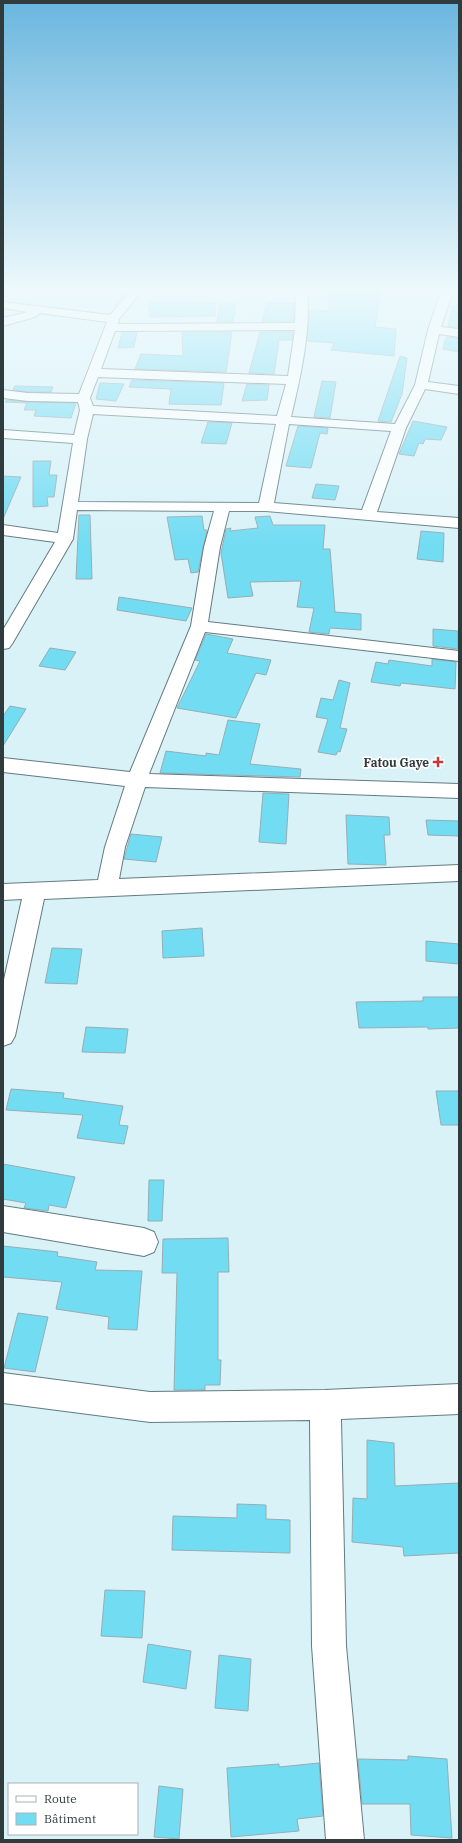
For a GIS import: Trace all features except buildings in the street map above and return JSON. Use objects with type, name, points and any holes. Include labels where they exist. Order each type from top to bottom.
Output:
[{"type":"street","points":[[3,644],[65,539],[86,404],[93,374]]},
{"type":"street","points":[[122,374],[294,380]]},
{"type":"street","points":[[266,507],[283,420],[295,374]]},
{"type":"street","points":[[368,516],[399,428],[421,385],[424,374]]},
{"type":"street","points":[[421,385],[459,390]]},
{"type":"street","points":[[3,394],[86,404],[399,428]]},
{"type":"street","points":[[6,438],[80,440]]},
{"type":"street","points":[[71,506],[266,507],[459,523]]},
{"type":"street","points":[[107,888],[115,847],[137,780],[199,626],[212,547],[222,506]]},
{"type":"street","points":[[3,530],[65,539]]},
{"type":"street","points":[[199,626],[459,656]]},
{"type":"street","points":[[3,765],[137,780],[459,791]]},
{"type":"street","points":[[3,892],[459,872]]},
{"type":"street","points":[[3,1036],[36,891]]},
{"type":"street","points":[[3,1219],[144,1242]]},
{"type":"street","points":[[3,1388],[150,1407],[325,1405],[459,1399]]},
{"type":"street","points":[[325,1405],[329,1646],[345,1840]]},
{"type":"place","name":"Fatou Gaye","points":[[438,762]]}]
